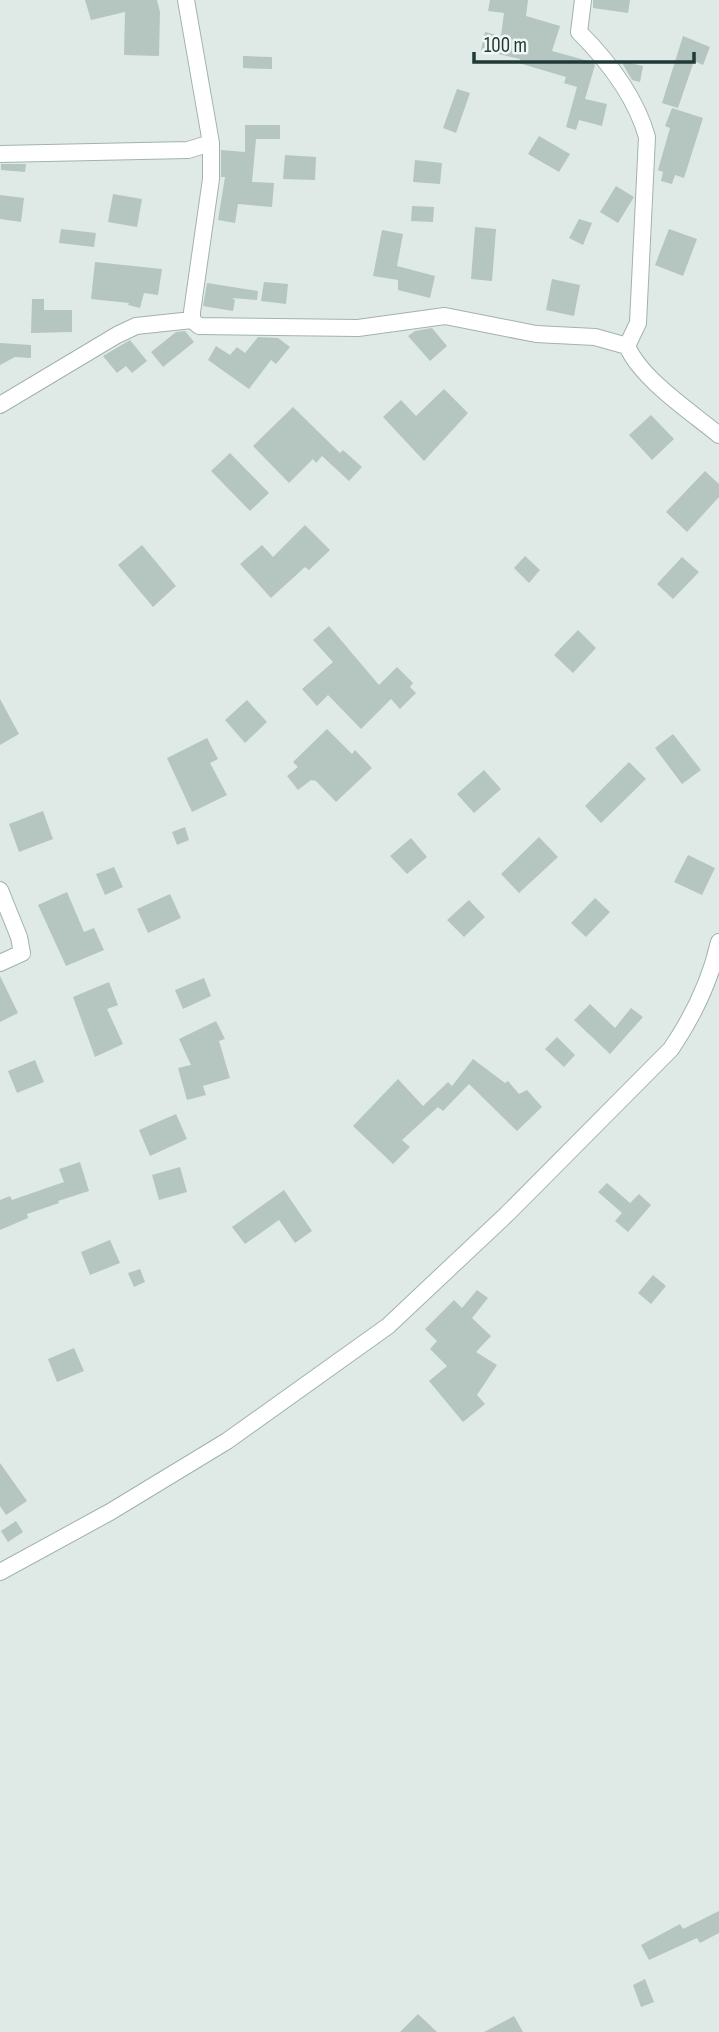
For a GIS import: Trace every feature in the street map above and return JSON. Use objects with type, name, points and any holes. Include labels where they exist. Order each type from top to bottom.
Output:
[{"type":"street","points":[[186,0],[211,143],[211,179],[192,320]]},
{"type":"street","points":[[583,0],[579,32],[597,50],[641,116],[647,137],[638,323],[627,346],[631,355],[660,386],[719,435]]},
{"type":"street","points":[[0,154],[188,150],[211,143]]},
{"type":"street","points":[[0,405],[136,327],[192,320],[199,326],[210,328],[358,328],[445,316],[536,334],[595,337],[627,346]]},
{"type":"street","points":[[0,890],[19,937],[22,953],[0,962]]},
{"type":"street","points":[[0,1572],[110,1511],[226,1441],[388,1326],[507,1214],[671,1049],[693,1017],[712,970],[719,942]]},
{"type":"building","points":[[85,0],[157,0],[160,12],[159,56],[124,55],[125,12],[91,20]]},
{"type":"building","points":[[490,0],[528,0],[526,16],[560,26],[552,51],[595,65],[585,99],[607,104],[602,126],[579,120],[576,130],[566,127],[577,87],[564,83],[566,77],[519,63],[520,59],[481,50],[485,32],[501,36],[504,13],[488,11]]},
{"type":"building","points":[[593,0],[630,0],[628,13],[593,8]]},
{"type":"building","points":[[683,36],[710,47],[703,65],[694,61],[678,108],[662,103]]},
{"type":"building","points":[[243,56],[272,57],[272,69],[243,68]]},
{"type":"building","points":[[621,61],[643,66],[640,82],[632,80]]},
{"type":"building","points":[[457,89],[470,93],[456,133],[443,128]]},
{"type":"building","points":[[672,108],[703,118],[684,178],[675,175],[672,184],[661,181],[663,172],[658,170],[670,128],[665,126]]},
{"type":"building","points":[[245,125],[280,125],[280,139],[256,139],[252,182],[274,183],[272,207],[238,204],[235,223],[218,220],[225,177],[221,177],[221,150],[245,152]]},
{"type":"building","points":[[539,136],[570,154],[559,172],[528,154]]},
{"type":"building","points":[[285,155],[316,157],[315,180],[283,179]]},
{"type":"building","points":[[415,160],[442,163],[440,184],[413,182]]},
{"type":"building","points":[[1,164],[26,164],[25,172],[1,170]]},
{"type":"building","points":[[616,186],[634,197],[618,223],[600,212]]},
{"type":"building","points":[[113,194],[142,199],[137,227],[108,222]]},
{"type":"building","points":[[0,195],[24,198],[21,222],[0,219]]},
{"type":"building","points":[[412,206],[434,207],[433,222],[411,221]]},
{"type":"building","points":[[579,219],[592,223],[583,245],[569,238]]},
{"type":"building","points":[[475,227],[496,229],[492,281],[471,279]]},
{"type":"building","points":[[61,229],[96,233],[94,247],[59,243]]},
{"type":"building","points":[[669,229],[697,239],[683,276],[655,265]]},
{"type":"building","points":[[382,230],[403,234],[397,266],[435,276],[430,298],[398,290],[398,280],[373,276]]},
{"type":"building","points":[[95,262],[162,269],[158,295],[144,293],[140,308],[128,305],[129,303],[91,299]]},
{"type":"building","points":[[552,279],[580,285],[574,316],[546,310]]},
{"type":"building","points":[[264,282],[288,284],[286,304],[261,301]]},
{"type":"building","points":[[207,283],[258,291],[257,300],[232,298],[235,300],[233,311],[203,306]]},
{"type":"building","points":[[32,299],[44,299],[44,310],[72,310],[72,332],[31,333]]},
{"type":"building","points":[[432,328],[447,346],[430,361],[408,336],[415,331]]},
{"type":"building","points":[[185,331],[194,342],[163,367],[151,352],[176,332]]},
{"type":"building","points":[[258,337],[278,338],[290,347],[276,364],[271,360],[249,389],[208,360],[216,346],[230,355],[237,347],[245,353]]},
{"type":"building","points":[[130,340],[147,361],[132,373],[126,366],[117,373],[103,356]]},
{"type":"building","points":[[0,343],[31,345],[31,358],[15,357],[0,365]]},
{"type":"building","points":[[444,389],[468,413],[424,461],[383,417],[401,400],[416,416]]},
{"type":"building","points":[[293,407],[340,453],[343,450],[362,467],[349,481],[322,456],[316,463],[313,459],[289,483],[253,446]]},
{"type":"building","points":[[651,415],[674,439],[652,460],[629,435]]},
{"type":"building","points":[[230,453],[269,493],[250,511],[211,471]]},
{"type":"building","points":[[705,471],[719,484],[719,497],[687,532],[666,512]]},
{"type":"building","points":[[305,525],[330,550],[309,570],[305,567],[271,598],[240,564],[262,545],[273,557]]},
{"type":"building","points":[[142,545],[176,586],[153,607],[118,565]]},
{"type":"building","points":[[525,556],[540,570],[529,583],[514,568]]},
{"type":"building","points":[[682,557],[699,572],[673,599],[657,584]]},
{"type":"building","points":[[329,626],[379,685],[397,667],[413,683],[410,687],[416,693],[400,709],[391,699],[361,729],[328,695],[317,706],[302,689],[333,662],[313,640]]},
{"type":"building","points":[[578,630],[596,648],[573,673],[554,655]]},
{"type":"building","points":[[0,699],[19,734],[0,745]]},
{"type":"building","points":[[247,700],[267,722],[245,743],[225,720]]},
{"type":"building","points":[[327,729],[352,754],[355,750],[372,768],[336,802],[316,781],[311,780],[298,790],[287,776],[298,767],[293,762]]},
{"type":"building","points":[[673,734],[701,770],[682,784],[655,748]]},
{"type":"building","points":[[207,738],[218,759],[210,763],[227,795],[192,812],[167,758]]},
{"type":"building","points":[[629,762],[646,779],[601,823],[585,806]]},
{"type":"building","points":[[484,770],[501,789],[474,813],[457,794]]},
{"type":"building","points":[[43,811],[53,839],[19,852],[9,824]]},
{"type":"building","points":[[185,827],[189,840],[177,845],[172,832]]},
{"type":"building","points":[[539,837],[558,857],[519,893],[501,874]]},
{"type":"building","points":[[411,838],[427,857],[407,874],[390,856]]},
{"type":"building","points":[[688,855],[715,868],[702,895],[674,882]]},
{"type":"building","points":[[114,867],[123,887],[105,895],[96,874]]},
{"type":"building","points":[[67,892],[84,932],[94,928],[104,950],[66,966],[38,905]]},
{"type":"building","points":[[170,894],[181,918],[148,933],[137,909]]},
{"type":"building","points":[[595,898],[610,912],[586,937],[571,923]]},
{"type":"building","points":[[469,900],[485,917],[464,937],[447,920]]},
{"type":"building","points":[[0,976],[18,1013],[0,1022]]},
{"type":"building","points":[[204,978],[211,996],[183,1009],[175,990]]},
{"type":"building","points":[[109,982],[118,1005],[107,1009],[123,1044],[95,1057],[73,997]]},
{"type":"building","points":[[590,1004],[615,1028],[631,1008],[643,1017],[610,1054],[574,1020]]},
{"type":"building","points":[[216,1021],[225,1039],[219,1041],[230,1078],[203,1086],[206,1095],[187,1100],[178,1068],[191,1065],[179,1039]]},
{"type":"building","points":[[557,1037],[575,1055],[564,1067],[545,1049]]},
{"type":"building","points":[[473,1059],[505,1083],[508,1081],[519,1094],[527,1090],[542,1107],[517,1131],[469,1084],[443,1111],[438,1107],[402,1140],[410,1147],[393,1164],[353,1126],[398,1079],[423,1106],[448,1082],[452,1086]]},
{"type":"building","points":[[35,1060],[44,1082],[17,1093],[8,1071]]},
{"type":"building","points":[[176,1114],[187,1139],[150,1156],[139,1130]]},
{"type":"building","points":[[80,1162],[89,1191],[27,1214],[28,1218],[0,1230],[0,1200],[10,1196],[12,1200],[64,1182],[59,1169]]},
{"type":"building","points":[[180,1167],[187,1192],[159,1200],[152,1175]]},
{"type":"building","points":[[607,1183],[630,1203],[639,1194],[651,1205],[628,1232],[615,1221],[622,1213],[598,1192]]},
{"type":"building","points":[[284,1190],[312,1231],[295,1243],[279,1220],[245,1244],[232,1227]]},
{"type":"building","points":[[110,1240],[120,1263],[90,1275],[81,1252]]},
{"type":"building","points":[[140,1269],[145,1282],[134,1287],[128,1273]]},
{"type":"building","points":[[653,1275],[666,1286],[651,1304],[638,1293]]},
{"type":"building","points":[[477,1290],[488,1298],[472,1318],[491,1336],[476,1352],[497,1365],[477,1395],[485,1404],[463,1422],[429,1381],[447,1366],[430,1349],[437,1341],[425,1329],[454,1300],[462,1308]]},
{"type":"building","points":[[74,1348],[84,1371],[57,1382],[48,1359]]},
{"type":"building","points":[[0,1463],[27,1501],[6,1515],[0,1506]]},
{"type":"building","points":[[16,1521],[23,1532],[8,1542],[1,1531]]},
{"type":"building","points":[[719,1911],[719,1933],[700,1943],[697,1938],[649,1960],[641,1945],[680,1924],[683,1929]]},
{"type":"building","points":[[645,1979],[654,2002],[641,2007],[633,1985]]},
{"type":"building","points":[[418,2014],[437,2032],[400,2032]]},
{"type":"building","points":[[514,2016],[523,2032],[484,2032]]}]
